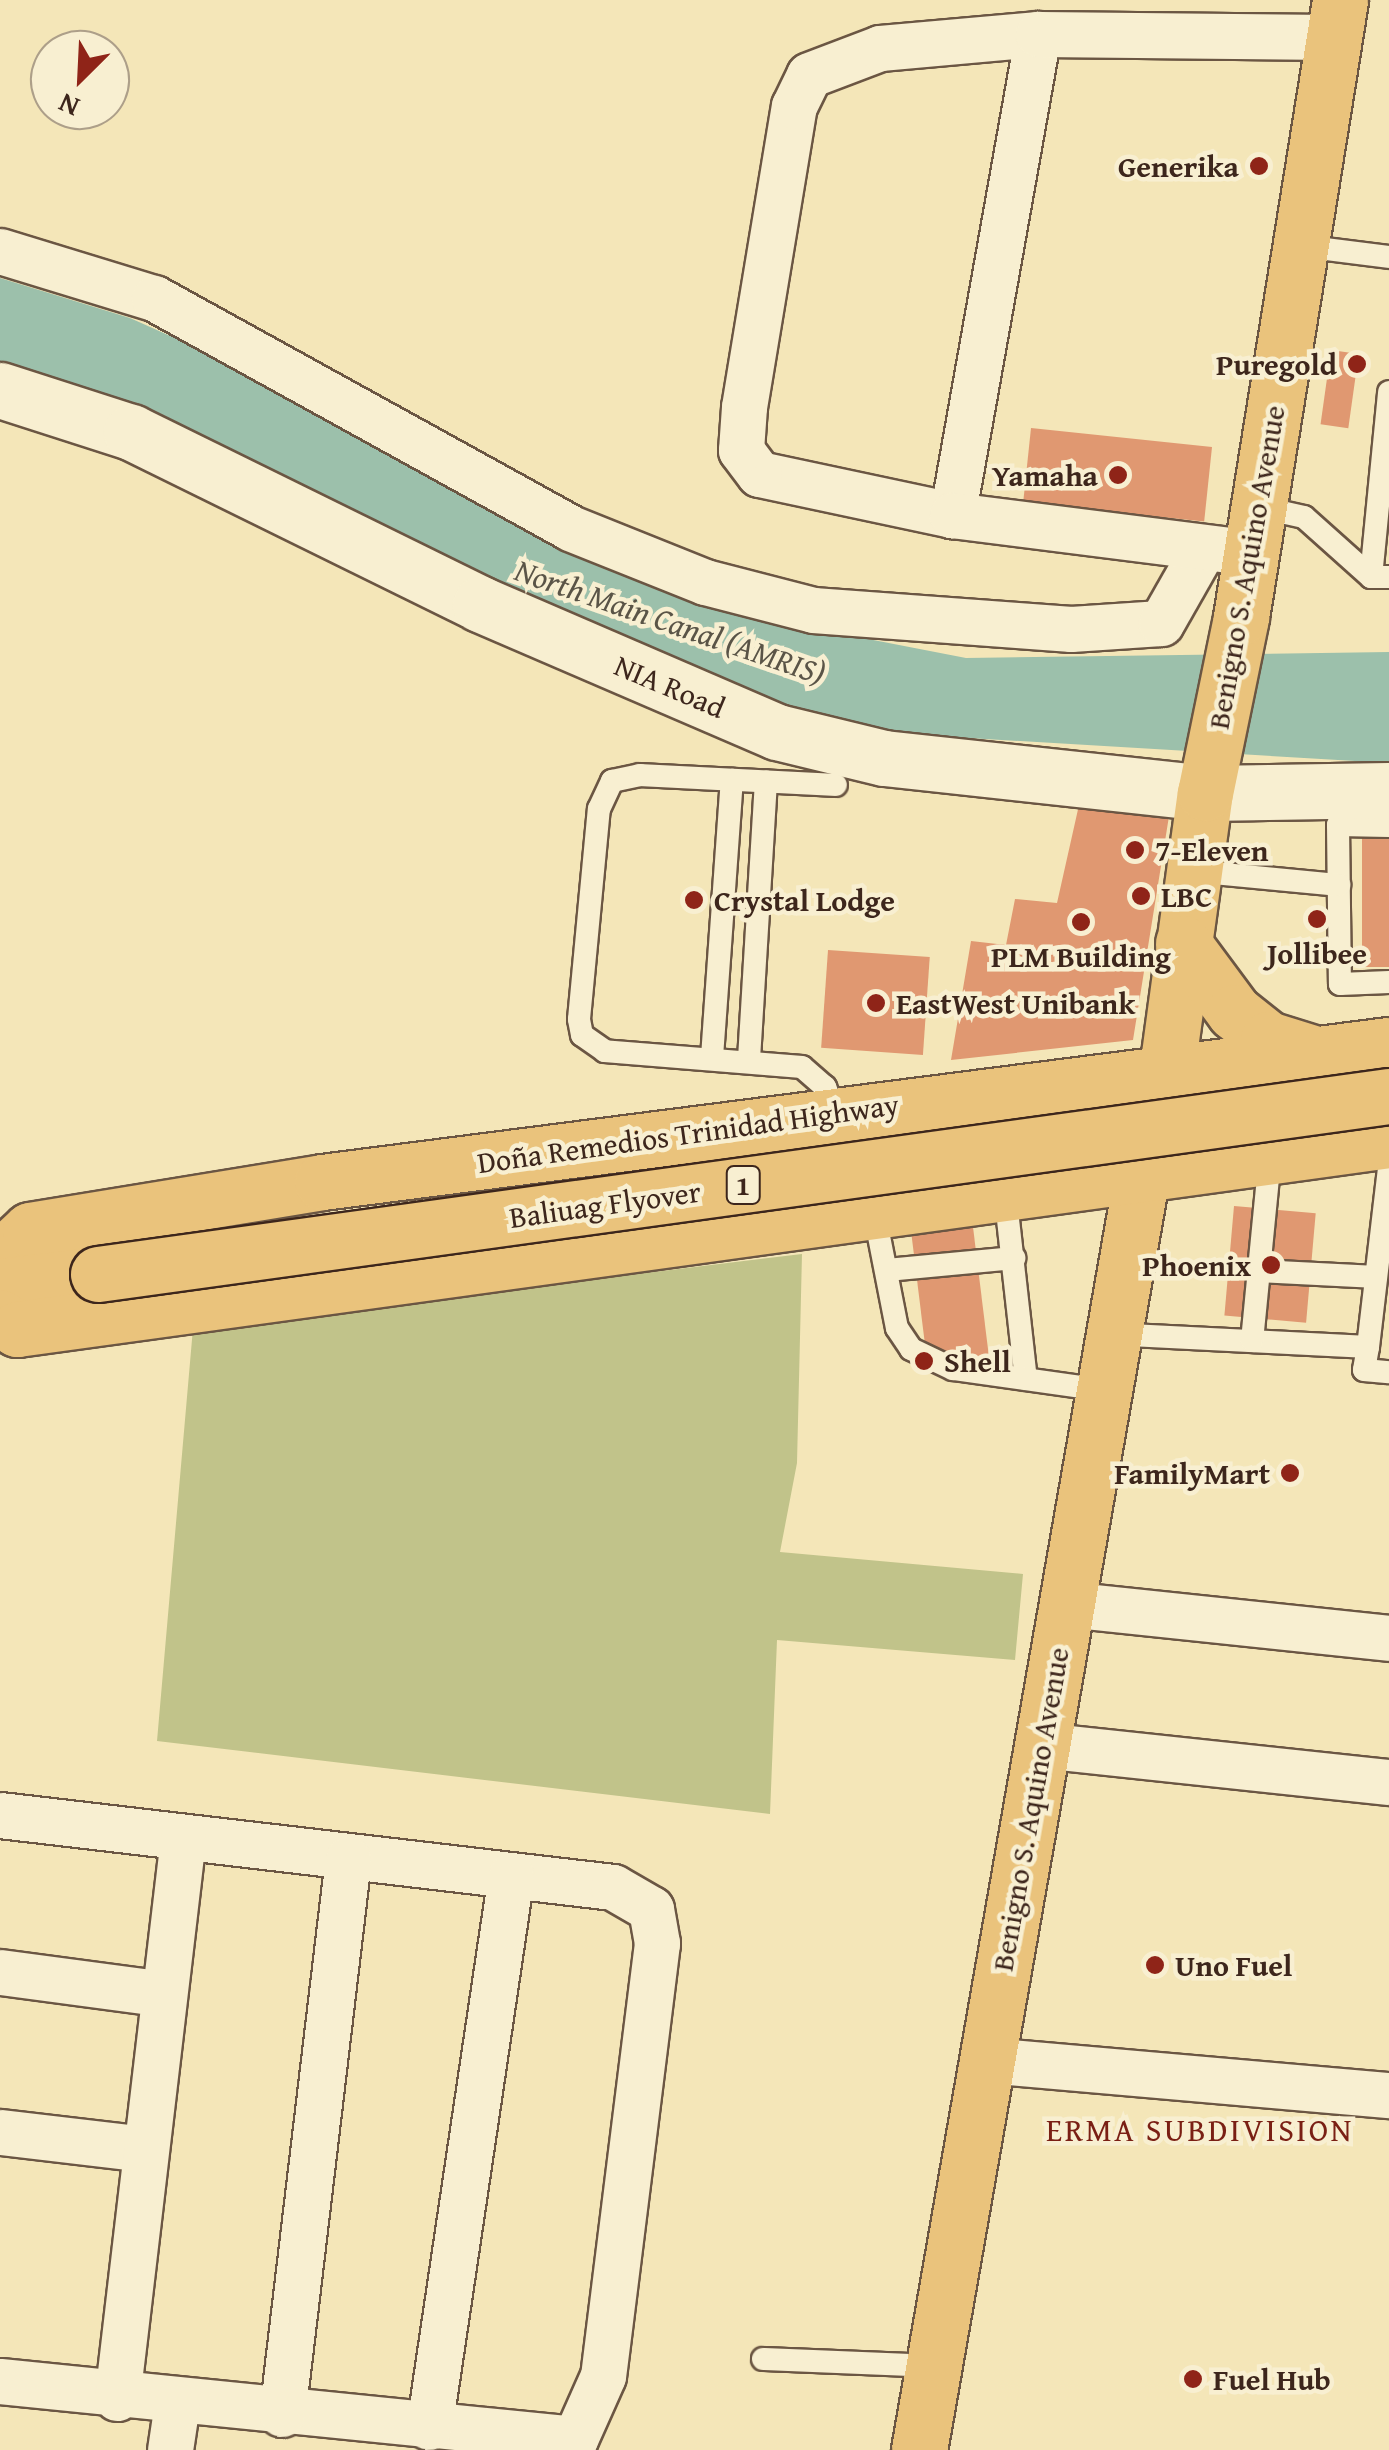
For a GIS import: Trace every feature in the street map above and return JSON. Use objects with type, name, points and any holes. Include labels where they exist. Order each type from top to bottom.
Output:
[{"type":"main road","name":"Benigno S. Aquino Avenue","points":[[1166,1076],[1194,871],[1241,617],[1235,536],[1302,246],[1337,18]]},
{"type":"main road","points":[[1183,943],[1234,1012],[1268,1038],[1320,1055]]},
{"type":"main road","name":"Doña Remedios Trinidad Highway","points":[[0,1258],[30,1230],[835,1114],[1166,1076],[1389,1045]]},
{"type":"main road","name":"Baliuag Flyover","points":[[0,1286],[1389,1096]]},
{"type":"main road","name":"1","points":[[0,1316],[17,1329],[874,1211],[1143,1168],[1270,1157],[1389,1140]]},
{"type":"main road","name":"Benigno S. Aquino Avenue","points":[[919,2450],[1110,1334],[1143,1168]]},
{"type":"street","points":[[1235,536],[952,515],[787,485],[759,474],[741,450],[794,106],[809,75],[834,62],[880,48],[1038,34],[1337,18]]},
{"type":"street","points":[[952,515],[1038,34]]},
{"type":"street","points":[[0,251],[154,298],[570,528],[705,582],[813,610],[1072,630],[1160,623],[1235,536]]},
{"type":"street","name":"NIA Road","points":[[0,390],[130,432],[480,604],[777,732],[884,758],[1389,790]]},
{"type":"street","points":[[1066,1604],[1389,1638]]},
{"type":"street","points":[[1041,1744],[1389,1782]]},
{"type":"street","points":[[0,1816],[511,1875],[633,1894],[651,1909],[657,1942],[603,2376],[574,2439],[117,2398],[0,2381]]},
{"type":"street","points":[[117,2398],[184,1838]]},
{"type":"street","points":[[282,2414],[348,1859]]},
{"type":"street","points":[[429,2428],[511,1875]]},
{"type":"street","points":[[0,1972],[164,1994]]},
{"type":"street","points":[[986,2060],[1389,2095]]},
{"type":"street","points":[[0,2132],[145,2149]]},
{"type":"street","points":[[170,2450],[177,2403]]},
{"type":"lane","points":[[1302,246],[1389,257]]},
{"type":"lane","points":[[1380,577],[1389,392]]},
{"type":"lane","points":[[1235,536],[1304,516],[1380,577]]},
{"type":"lane","points":[[835,1114],[815,1076],[782,1060],[605,1051],[582,1035],[579,1019],[606,790],[621,776],[836,785]]},
{"type":"lane","points":[[712,1056],[732,780]]},
{"type":"lane","points":[[750,1058],[766,782]]},
{"type":"lane","points":[[1389,826],[1338,826],[1340,984],[1389,982]]},
{"type":"lane","points":[[1194,871],[1338,885]]},
{"type":"lane","points":[[1252,1341],[1270,1157]]},
{"type":"lane","points":[[1389,1169],[1364,1370],[1389,1372]]},
{"type":"lane","points":[[1005,1190],[1026,1378]]},
{"type":"lane","points":[[874,1211],[897,1328],[923,1358],[1102,1390]]},
{"type":"lane","points":[[887,1270],[1014,1258]]},
{"type":"lane","points":[[1259,1271],[1376,1277]]},
{"type":"lane","points":[[1110,1334],[1368,1347]]},
{"type":"lane","points":[[762,2359],[936,2366]]},
{"type":"green space","points":[[802,1254],[797,1463],[780,1552],[1023,1574],[1015,1660],[777,1640],[770,1814],[157,1741],[193,1328]]},
{"type":"water","name":"North Main Canal (AMRIS)","points":[[0,278],[130,318],[832,632],[966,658],[1389,652],[1389,763],[835,730],[0,369]]},
{"type":"building","points":[[1331,350],[1359,354],[1348,428],[1321,424]]},
{"type":"building","name":"Yamaha","points":[[1031,428],[1212,447],[1204,522],[1023,503]]},
{"type":"building","name":"PLM Building","points":[[1081,796],[1170,810],[1133,1040],[951,1060],[971,941],[1006,945],[1015,899],[1057,903]]},
{"type":"building","name":"Jollibee","points":[[1362,828],[1389,828],[1389,967],[1362,967]]},
{"type":"building","name":"EastWest Unibank","points":[[828,950],[930,957],[923,1055],[821,1048]]},
{"type":"building","name":"Phoenix","points":[[1234,1206],[1316,1213],[1306,1323],[1224,1316]]},
{"type":"building","points":[[973,1227],[989,1361],[928,1369],[911,1235]]},
{"type":"place","name":"Generika","points":[[1259,166]]},
{"type":"place","name":"Puregold","points":[[1357,364]]},
{"type":"place","name":"Yamaha","points":[[1118,475]]},
{"type":"place","name":"7-Eleven","points":[[1135,850]]},
{"type":"place","name":"LBC","points":[[1141,896]]},
{"type":"place","name":"Crystal Lodge","points":[[694,900]]},
{"type":"place","name":"Jollibee","points":[[1317,919]]},
{"type":"place","name":"PLM Building","points":[[1081,922]]},
{"type":"place","name":"EastWest Unibank","points":[[876,1003]]},
{"type":"place","name":"Phoenix","points":[[1271,1265]]},
{"type":"place","name":"Shell","points":[[924,1361]]},
{"type":"place","name":"FamilyMart","points":[[1290,1473]]},
{"type":"place","name":"Uno Fuel","points":[[1155,1965]]},
{"type":"place","name":"Fuel Hub","points":[[1193,2379]]},
{"type":"district","name":"ERMA SUBDIVISION","points":[[1200,2130]]}]
